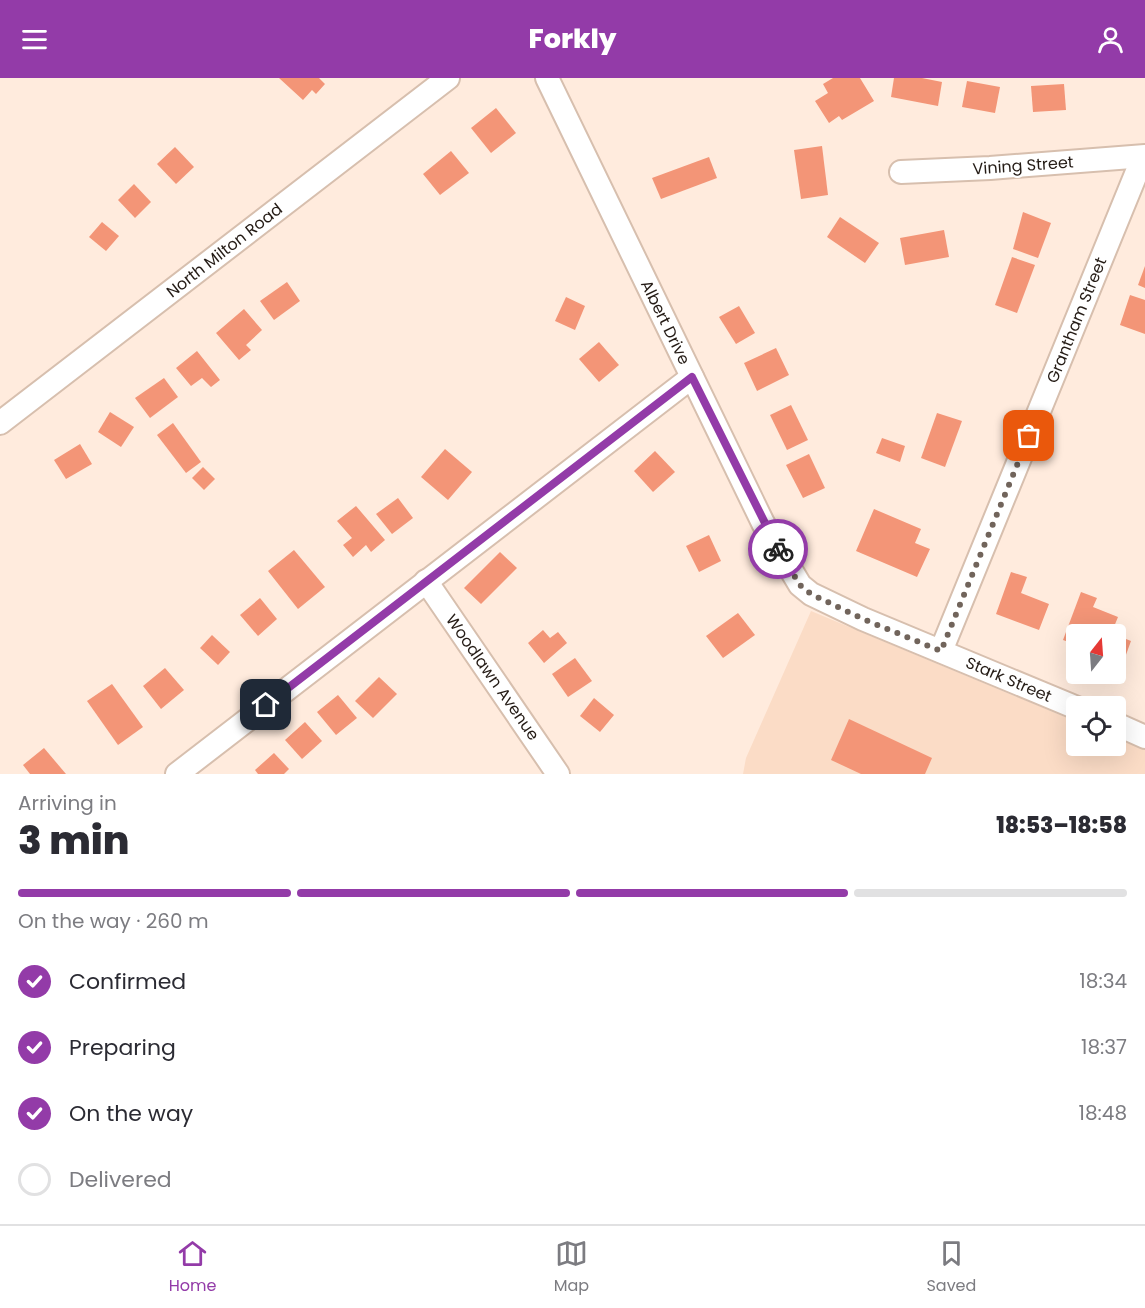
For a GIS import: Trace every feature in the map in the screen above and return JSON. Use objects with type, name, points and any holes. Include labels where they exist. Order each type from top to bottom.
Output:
[{"type":"street","name":"North Milton Road","points":[[0,423],[448,78]]},
{"type":"street","name":"Albert Drive","points":[[547,78],[763,523],[800,585],[863,619],[941,651]]},
{"type":"street","name":"Vining Street","points":[[901,172],[990,168],[1144,156]]},
{"type":"street","name":"Grantham Street","points":[[941,651],[1144,156]]},
{"type":"street","points":[[177,774],[692,377]]},
{"type":"street","name":"Woodlawn Avenue","points":[[426,581],[558,774]]},
{"type":"street","name":"Stark Street","points":[[941,651],[1066,703]]},
{"type":"street","points":[[1126,728],[1145,737]]},
{"type":"shaded area","points":[[811,611],[1066,717],[1066,756],[1126,756],[1126,742],[1145,750],[1145,774],[743,774],[746,758]]},
{"type":"building","points":[[279,78],[319,78],[325,84],[316,94],[312,90],[303,100]]},
{"type":"building","points":[[833,78],[860,78],[874,101],[842,120],[839,116],[829,123],[815,101],[828,93],[823,84]]},
{"type":"building","points":[[894,78],[922,78],[942,82],[938,106],[891,97]]},
{"type":"building","points":[[967,81],[1000,87],[995,113],[962,107]]},
{"type":"building","points":[[1064,84],[1066,110],[1033,112],[1031,86]]},
{"type":"building","points":[[496,108],[516,133],[491,153],[471,128]]},
{"type":"building","points":[[822,146],[828,195],[801,199],[794,150]]},
{"type":"building","points":[[175,147],[194,167],[176,184],[157,164]]},
{"type":"building","points":[[451,151],[469,173],[440,195],[423,174]]},
{"type":"building","points":[[709,157],[717,178],[661,199],[652,178]]},
{"type":"building","points":[[134,184],[151,202],[135,218],[118,200]]},
{"type":"building","points":[[1023,212],[1051,223],[1038,258],[1013,249]]},
{"type":"building","points":[[840,217],[879,243],[865,263],[827,237]]},
{"type":"building","points":[[102,222],[119,236],[106,251],[89,237]]},
{"type":"building","points":[[944,230],[949,257],[905,265],[900,238]]},
{"type":"building","points":[[1012,257],[1035,265],[1017,313],[995,305]]},
{"type":"building","points":[[1145,266],[1145,288],[1138,285]]},
{"type":"building","points":[[287,282],[300,301],[274,320],[260,301]]},
{"type":"building","points":[[1130,295],[1145,300],[1145,334],[1120,325]]},
{"type":"building","points":[[566,297],[585,306],[575,330],[555,321]]},
{"type":"building","points":[[739,306],[755,333],[736,344],[719,317]]},
{"type":"building","points":[[244,309],[262,330],[246,345],[251,350],[239,360],[216,333]]},
{"type":"building","points":[[599,342],[619,365],[599,382],[579,359]]},
{"type":"building","points":[[776,348],[789,375],[757,391],[744,363]]},
{"type":"building","points":[[197,351],[220,380],[211,387],[202,378],[191,386],[176,368]]},
{"type":"building","points":[[164,378],[178,397],[150,418],[135,398]]},
{"type":"building","points":[[791,405],[808,440],[787,450],[770,415]]},
{"type":"building","points":[[110,412],[134,427],[121,447],[98,432]]},
{"type":"building","points":[[937,413],[962,421],[945,467],[921,458]]},
{"type":"building","points":[[173,423],[201,462],[186,473],[157,435]]},
{"type":"building","points":[[882,438],[905,446],[900,462],[876,453]]},
{"type":"building","points":[[80,444],[92,464],[66,479],[54,460]]},
{"type":"building","points":[[445,449],[472,472],[448,500],[421,477]]},
{"type":"building","points":[[655,451],[675,472],[653,492],[634,471]]},
{"type":"building","points":[[809,454],[825,488],[803,498],[786,465]]},
{"type":"building","points":[[203,467],[215,479],[204,490],[192,478]]},
{"type":"building","points":[[398,498],[413,518],[392,534],[376,514]]},
{"type":"building","points":[[356,506],[385,540],[371,552],[366,545],[353,557],[343,545],[352,538],[337,521]]},
{"type":"building","points":[[874,509],[921,529],[915,543],[930,549],[917,577],[856,551]]},
{"type":"building","points":[[709,535],[721,561],[699,572],[686,546]]},
{"type":"building","points":[[294,550],[325,587],[298,609],[268,571]]},
{"type":"building","points":[[500,552],[517,568],[481,604],[464,588]]},
{"type":"building","points":[[1011,572],[1027,577],[1021,593],[1049,604],[1039,630],[996,614]]},
{"type":"building","points":[[1081,592],[1097,598],[1093,607],[1118,617],[1115,624],[1069,624]]},
{"type":"building","points":[[260,598],[277,619],[258,636],[240,615]]},
{"type":"building","points":[[738,613],[755,635],[723,658],[706,636]]},
{"type":"building","points":[[543,630],[550,638],[558,632],[567,643],[544,663],[528,643]]},
{"type":"building","points":[[212,635],[230,652],[218,665],[200,648]]},
{"type":"building","points":[[1126,639],[1131,641],[1126,655]]},
{"type":"building","points":[[575,658],[592,681],[568,697],[552,674]]},
{"type":"building","points":[[165,668],[184,690],[161,709],[143,686]]},
{"type":"building","points":[[379,677],[397,694],[373,718],[355,701]]},
{"type":"building","points":[[112,684],[143,727],[118,745],[87,701]]},
{"type":"building","points":[[338,695],[357,718],[336,735],[317,712]]},
{"type":"building","points":[[594,698],[614,715],[600,732],[580,716]]},
{"type":"building","points":[[849,719],[932,758],[925,774],[861,774],[831,760]]},
{"type":"building","points":[[305,722],[322,741],[302,759],[285,740]]},
{"type":"building","points":[[44,748],[66,774],[30,774],[23,765]]},
{"type":"building","points":[[274,753],[289,769],[284,774],[258,774],[255,770]]},
{"type":"way so far","points":[[778,549],[800,585],[811,594],[863,619],[941,651],[1029,436]]},
{"type":"route","points":[[266,705],[692,377],[778,549]]}]
